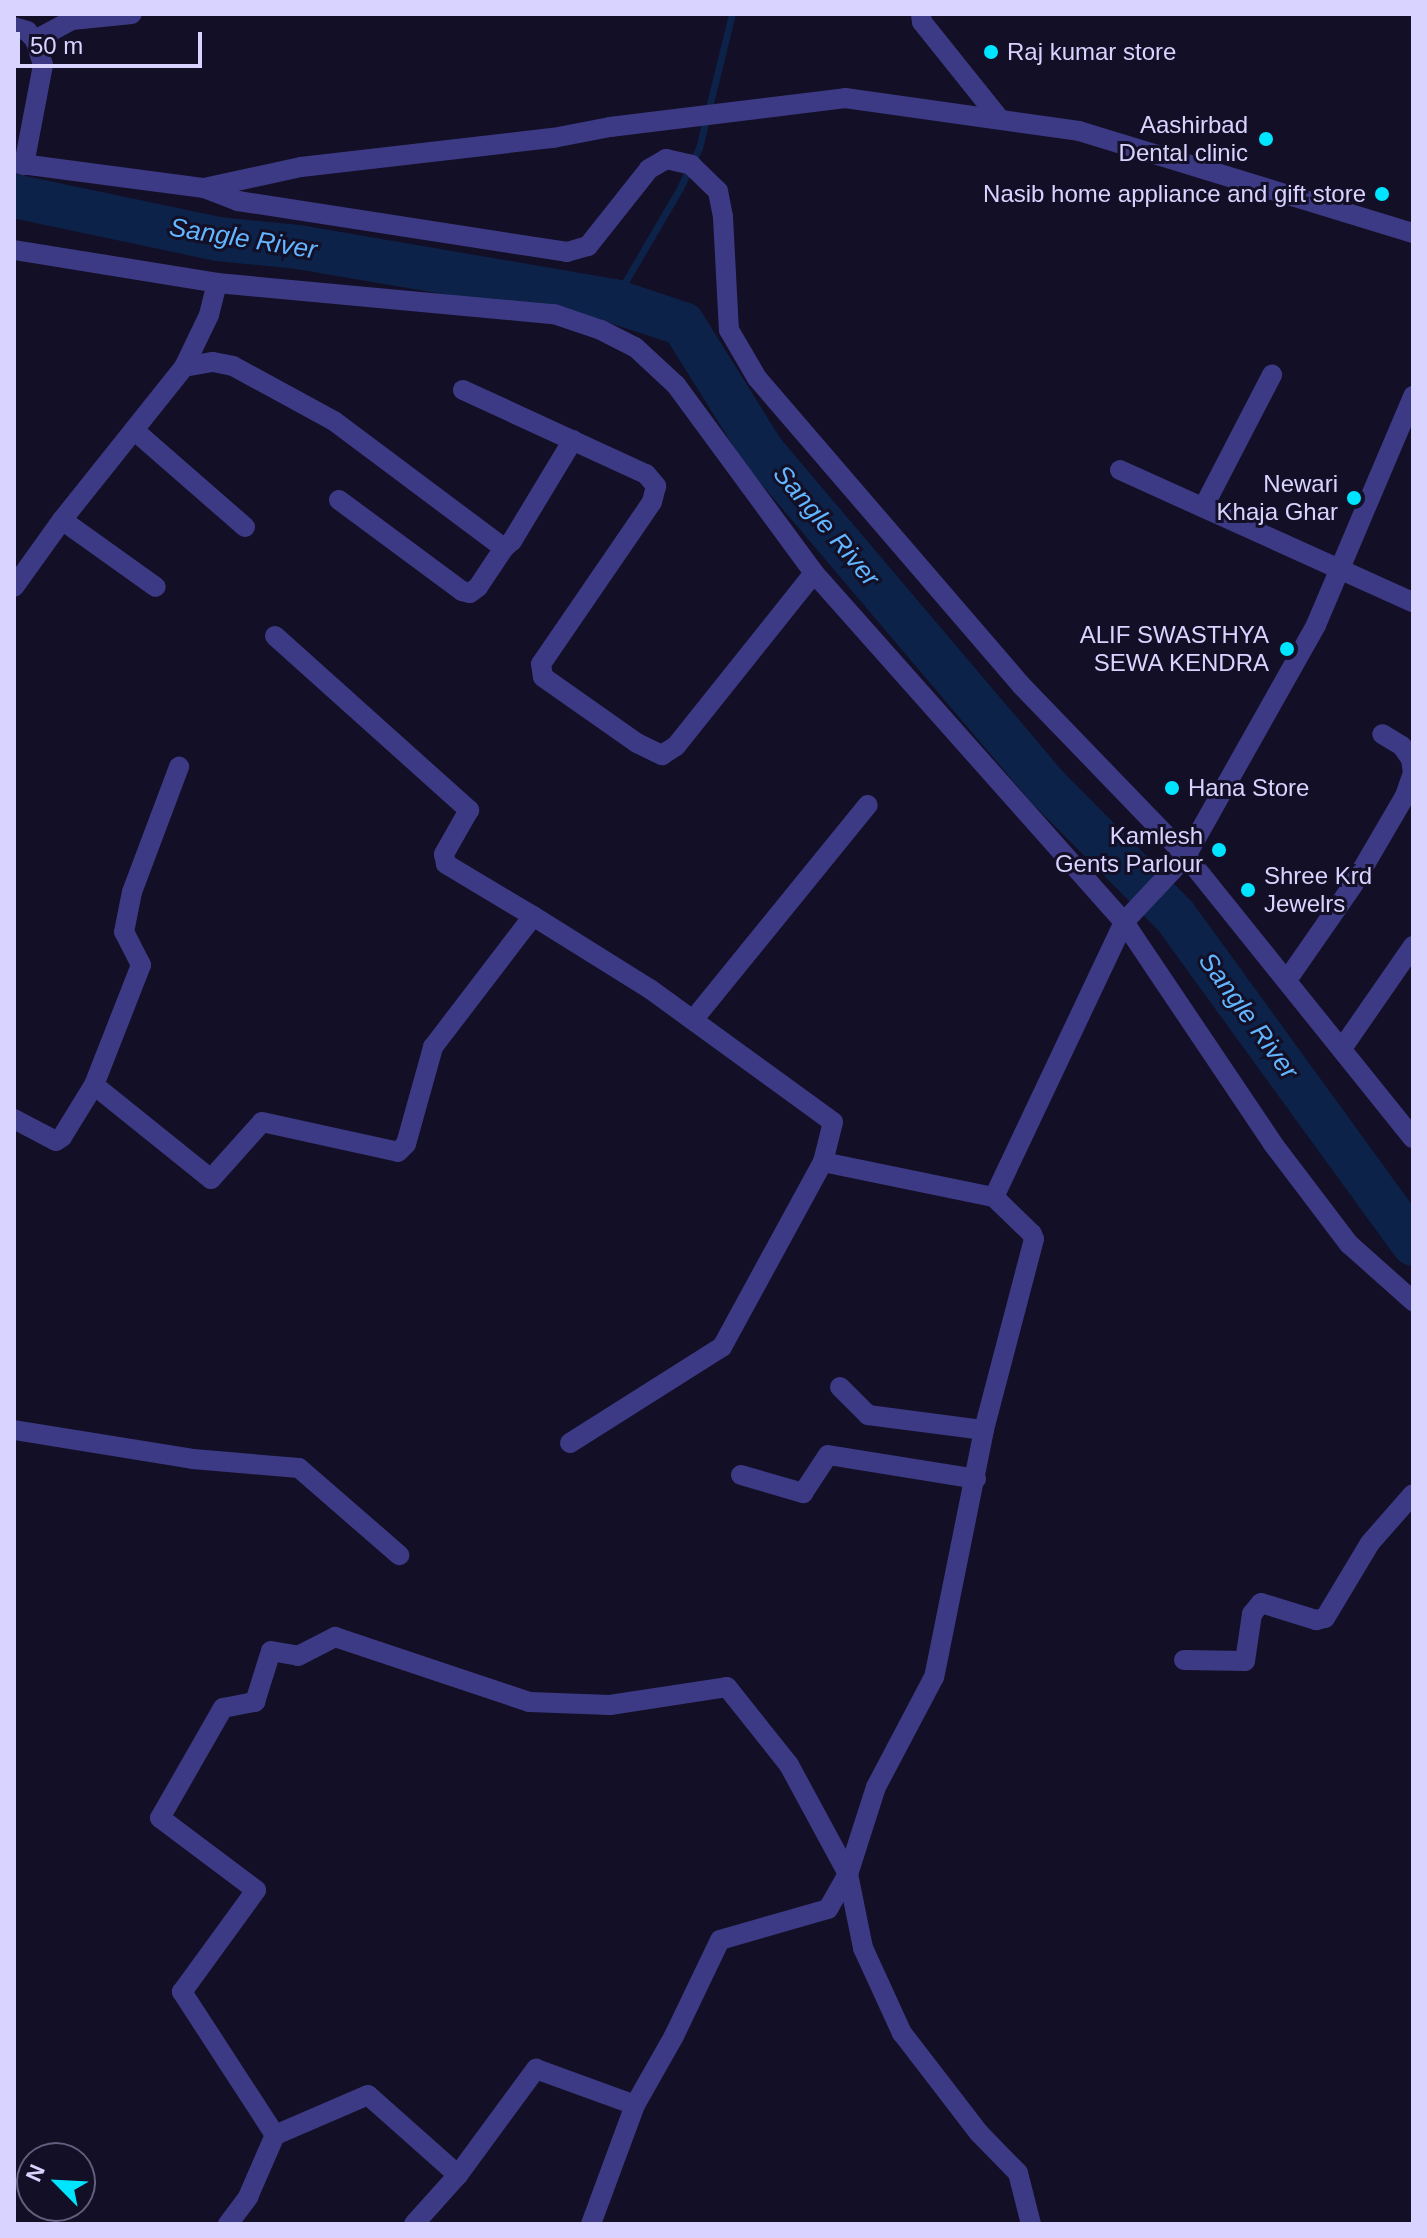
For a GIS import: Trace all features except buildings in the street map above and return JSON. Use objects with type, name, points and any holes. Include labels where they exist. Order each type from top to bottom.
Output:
[{"type":"street","points":[[132,14],[26,28],[43,65],[19,164],[204,188],[238,201],[567,252],[588,246],[649,169],[666,159],[691,165],[718,191],[723,217],[729,330],[757,378],[1021,685],[1287,980],[1413,1138]]},
{"type":"street","points":[[921,14],[922,22],[998,117]]},
{"type":"street","points":[[204,188],[301,167],[553,138],[610,127],[845,98],[998,117],[1079,131],[1413,233]]},
{"type":"street","points":[[14,250],[217,283],[554,314],[601,330],[635,347],[676,385],[814,573],[1130,916],[1273,1144],[1349,1244],[1413,1301]]},
{"type":"street","points":[[14,587],[62,520],[184,367],[209,315],[217,283]]},
{"type":"street","points":[[184,367],[213,362],[233,366],[334,421],[504,548]]},
{"type":"street","points":[[1204,506],[1272,375]]},
{"type":"street","points":[[463,390],[646,474],[656,486],[652,502],[541,664],[543,677],[637,743],[662,755],[676,746],[814,573]]},
{"type":"street","points":[[994,1197],[1130,916],[1180,861],[1301,653],[1413,396]]},
{"type":"street","points":[[135,431],[245,527]]},
{"type":"street","points":[[339,500],[462,591],[470,593],[478,587],[512,541],[573,440]]},
{"type":"street","points":[[1120,470],[1413,602]]},
{"type":"street","points":[[62,520],[156,587]]},
{"type":"street","points":[[275,636],[469,810],[444,854],[446,864],[650,989],[833,1122],[823,1162],[722,1347],[570,1443]]},
{"type":"street","points":[[1287,980],[1353,885],[1405,796],[1413,773],[1411,759],[1402,746],[1382,734]]},
{"type":"street","points":[[14,1119],[56,1141],[62,1137],[94,1085],[141,965],[124,932],[132,892],[179,767]]},
{"type":"street","points":[[693,1020],[868,805]]},
{"type":"street","points":[[94,1085],[211,1179],[262,1122],[398,1152],[406,1144],[433,1047],[533,916]]},
{"type":"street","points":[[1343,1047],[1413,946]]},
{"type":"street","points":[[591,2224],[635,2105],[674,2036],[720,1940],[828,1909],[848,1874],[876,1787],[934,1677],[984,1430],[1034,1239],[994,1197],[823,1162]]},
{"type":"street","points":[[840,1387],[868,1415],[984,1430]]},
{"type":"street","points":[[14,1430],[193,1459],[299,1468],[399,1555]]},
{"type":"street","points":[[741,1475],[803,1493],[828,1455],[976,1479]]},
{"type":"street","points":[[1184,1660],[1245,1661],[1252,1614],[1261,1603],[1316,1620],[1325,1618],[1370,1543],[1413,1494]]},
{"type":"street","points":[[275,2135],[182,1992],[256,1890],[160,1818],[223,1708],[255,1702],[271,1651],[298,1656],[335,1637],[529,1702],[610,1705],[727,1687],[789,1765],[848,1874],[863,1948],[902,2033],[979,2133],[1018,2173],[1031,2224]]},
{"type":"street","points":[[414,2224],[458,2175],[536,2069],[635,2105]]},
{"type":"street","points":[[228,2224],[248,2197],[275,2135],[368,2095],[458,2175]]},
{"type":"waterway","points":[[614,301],[680,188],[699,148],[732,14]]},
{"type":"waterway","name":"Sangle River","points":[[14,196],[218,239],[298,247],[614,301],[683,324],[763,452],[1048,788],[1175,916],[1413,1244]]},
{"type":"place","name":"Raj kumar store","points":[[991,52]]},
{"type":"place","name":"Aashirbad Dental clinic","points":[[1266,139]]},
{"type":"place","name":"Nasib home appliance and gift store","points":[[1382,194]]},
{"type":"place","name":"Newari Khaja Ghar","points":[[1354,498]]},
{"type":"place","name":"ALIF SWASTHYA SEWA KENDRA","points":[[1287,649]]},
{"type":"place","name":"Hana Store","points":[[1172,788]]},
{"type":"place","name":"Kamlesh Gents Parlour","points":[[1219,850]]},
{"type":"place","name":"Shree Krd Jewelrs","points":[[1248,890]]}]
